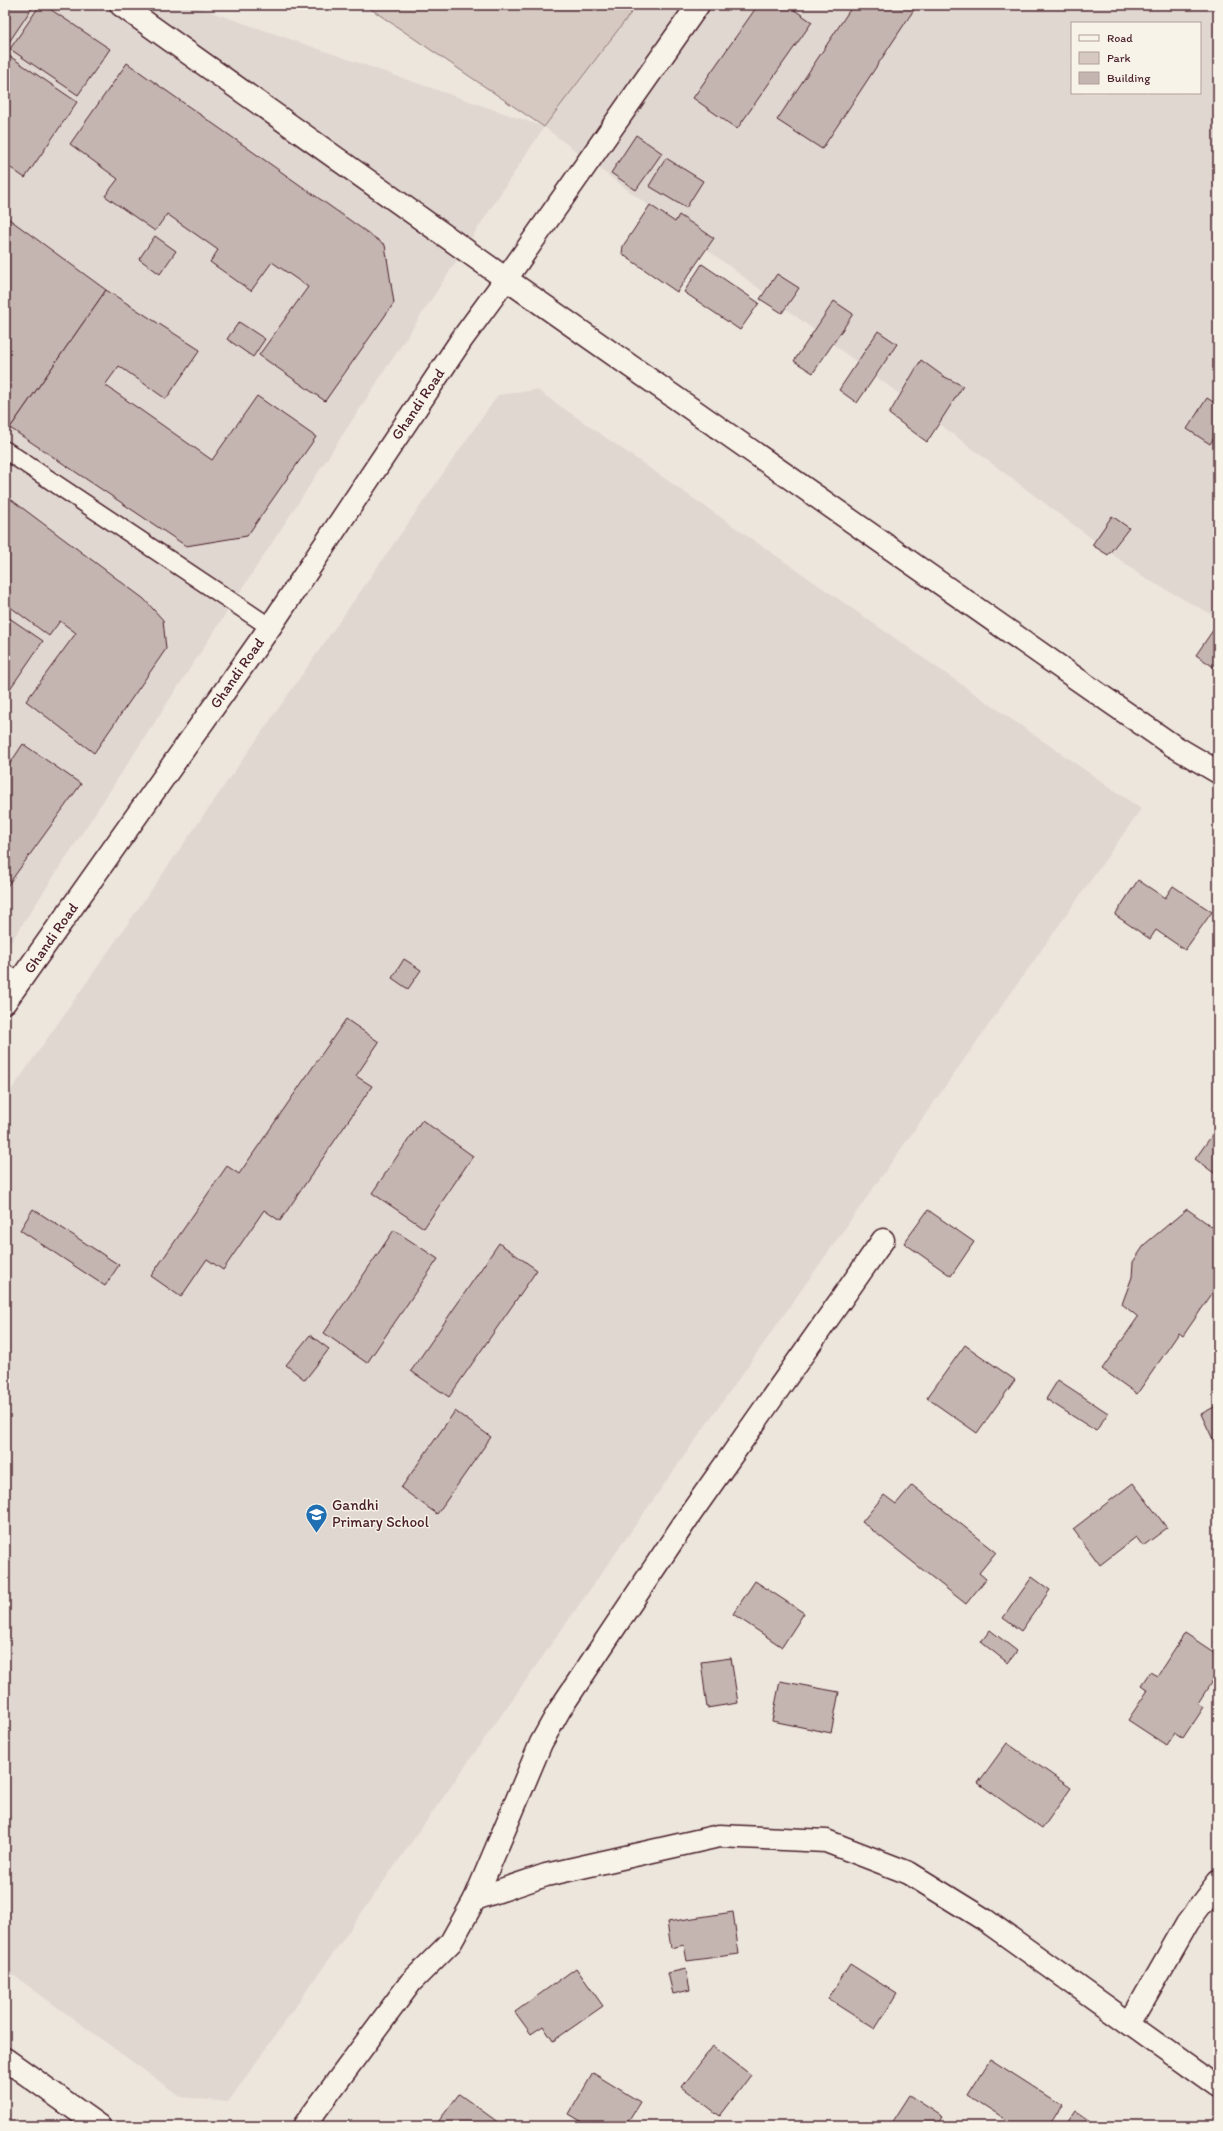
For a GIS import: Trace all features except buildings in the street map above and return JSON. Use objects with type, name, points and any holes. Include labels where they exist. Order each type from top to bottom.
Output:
[{"type":"street","points":[[121,5],[506,279],[1172,745],[1218,772]]},
{"type":"street","name":"Ghandi Road","points":[[5,1002],[12,978],[270,627],[462,339],[506,279],[698,5]]},
{"type":"street","points":[[304,2126],[370,2034],[411,1982],[451,1942],[475,1899],[541,1743],[560,1709],[689,1516],[883,1240]]},
{"type":"street","points":[[475,1899],[546,1875],[719,1836],[826,1841],[909,1873],[985,1920],[1218,2087]]},
{"type":"street","points":[[1130,2023],[1187,1923],[1218,1882]]},
{"type":"street","points":[[5,2059],[100,2126]]},
{"type":"lane","points":[[5,450],[270,627]]},
{"type":"shaded area","points":[[5,5],[191,5],[544,127],[5,951]]},
{"type":"shaded area","points":[[637,5],[1218,5],[1218,618],[1143,577],[544,127]]},
{"type":"shaded area","name":"Gandhi Primary School","points":[[537,390],[1141,809],[228,2102],[181,2097],[5,1969],[5,1099],[498,395]]},
{"type":"green space","points":[[365,5],[637,5],[544,127]]},
{"type":"place","name":"Gandhi Primary School","points":[[317,1534]]}]
